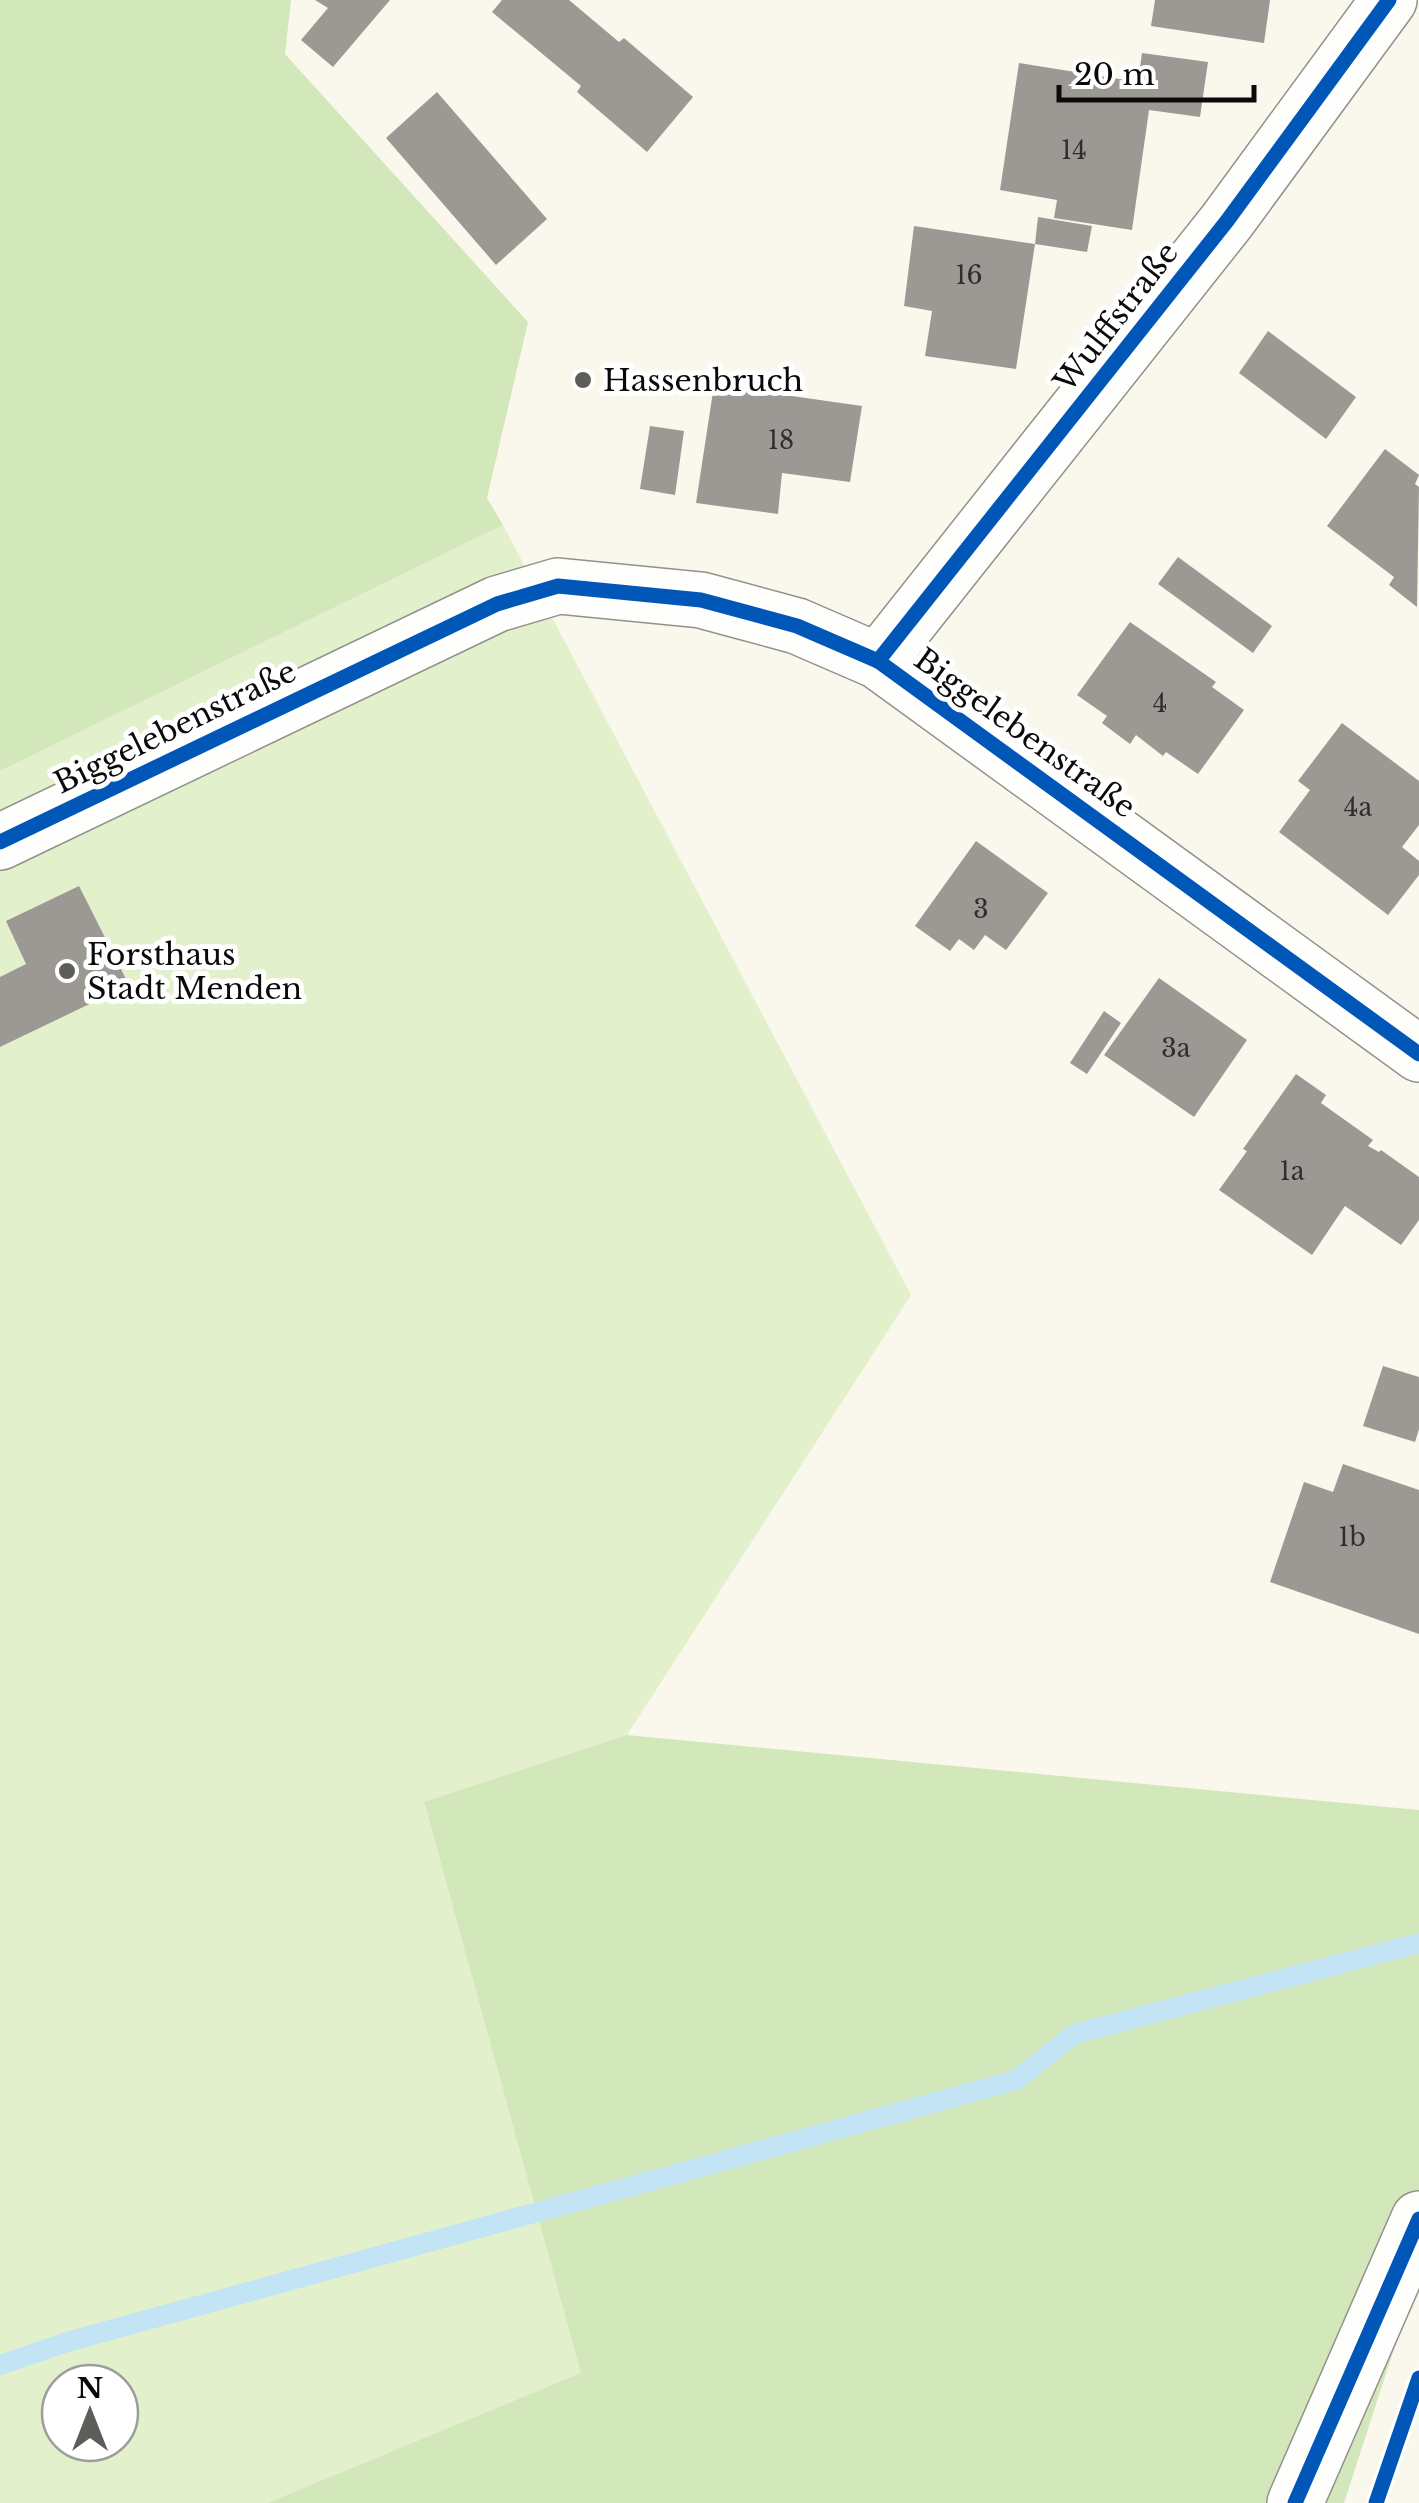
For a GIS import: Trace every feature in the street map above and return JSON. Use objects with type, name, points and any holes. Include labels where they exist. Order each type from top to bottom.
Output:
[{"type":"street","name":"Wulffstraße","points":[[878,661],[1227,221],[1389,0]]},
{"type":"street","name":"Biggelebenstraße","points":[[0,842],[497,604],[558,586],[701,600],[797,626],[878,661],[1413,1038]]},
{"type":"street","points":[[1295,2503],[1419,2219]]},
{"type":"green space","points":[[0,0],[291,0],[285,54],[528,322],[487,498],[503,525],[0,771]]},
{"type":"green space","points":[[503,525],[911,1295],[627,1735],[424,1803],[582,2373],[267,2503],[0,2503],[0,771]]},
{"type":"green space","points":[[627,1735],[1419,1810],[1419,2272],[1344,2503],[267,2503],[581,2373],[424,1802]]},
{"type":"building","points":[[315,0],[390,0],[333,67],[301,40],[328,8]]},
{"type":"building","points":[[502,0],[569,0],[619,42],[624,38],[693,97],[647,152],[577,92],[581,86],[492,12]]},
{"type":"building","points":[[1155,0],[1270,0],[1264,43],[1151,26]]},
{"type":"building","points":[[1142,53],[1208,62],[1200,117],[1149,110],[1132,230],[1054,218],[1057,200],[1000,190],[1019,63],[1138,82]]},
{"type":"building","points":[[437,92],[547,219],[496,265],[386,138]]},
{"type":"building","points":[[1038,217],[1092,226],[1087,252],[1035,244]]},
{"type":"building","points":[[914,226],[1035,244],[1016,369],[925,356],[932,311],[904,306]]},
{"type":"building","points":[[1268,331],[1356,397],[1326,439],[1239,373]]},
{"type":"building","points":[[714,385],[862,406],[850,482],[782,473],[778,514],[696,503]]},
{"type":"building","points":[[650,426],[684,431],[675,495],[640,489]]},
{"type":"building","points":[[1385,449],[1419,475],[1415,484],[1419,487],[1417,607],[1389,585],[1394,577],[1327,526]]},
{"type":"building","points":[[1178,557],[1272,626],[1253,653],[1158,584]]},
{"type":"building","points":[[1130,622],[1216,682],[1212,687],[1244,710],[1198,774],[1166,752],[1163,756],[1136,735],[1130,744],[1102,723],[1107,716],[1077,695]]},
{"type":"building","points":[[1342,723],[1419,781],[1419,825],[1402,847],[1419,861],[1419,875],[1388,915],[1279,832],[1310,790],[1298,781]]},
{"type":"building","points":[[976,841],[1048,893],[1006,950],[985,935],[974,950],[959,939],[950,951],[915,926]]},
{"type":"building","name":"Forsthaus Stadt Menden","points":[[79,886],[129,985],[0,1047],[0,977],[26,964],[6,921]]},
{"type":"building","points":[[1159,978],[1247,1040],[1194,1117],[1104,1055]]},
{"type":"building","points":[[1104,1011],[1121,1023],[1087,1074],[1070,1063]]},
{"type":"building","points":[[1296,1074],[1326,1095],[1321,1103],[1373,1140],[1368,1146],[1381,1150],[1419,1177],[1419,1220],[1401,1245],[1345,1206],[1312,1255],[1219,1190]]},
{"type":"building","points":[[1383,1366],[1419,1377],[1419,1429],[1415,1442],[1363,1426]]},
{"type":"building","points":[[1343,1464],[1419,1490],[1419,1634],[1270,1582],[1304,1482],[1333,1492]]},
{"type":"waterway","points":[[0,2365],[67,2342],[1016,2080],[1074,2034],[1419,1943]]},
{"type":"cycle path","points":[[878,661],[1227,221],[1389,0]]},
{"type":"cycle path","points":[[0,842],[497,604],[558,586],[701,600],[797,626],[878,661],[1419,1054]]},
{"type":"cycle path","points":[[1295,2503],[1419,2219]]},
{"type":"cycle path","points":[[1376,2503],[1419,2378]]},
{"type":"place","name":"Hassenbruch","points":[[583,380]]},
{"type":"place","name":"Forsthaus Stadt Menden","points":[[67,971]]}]
